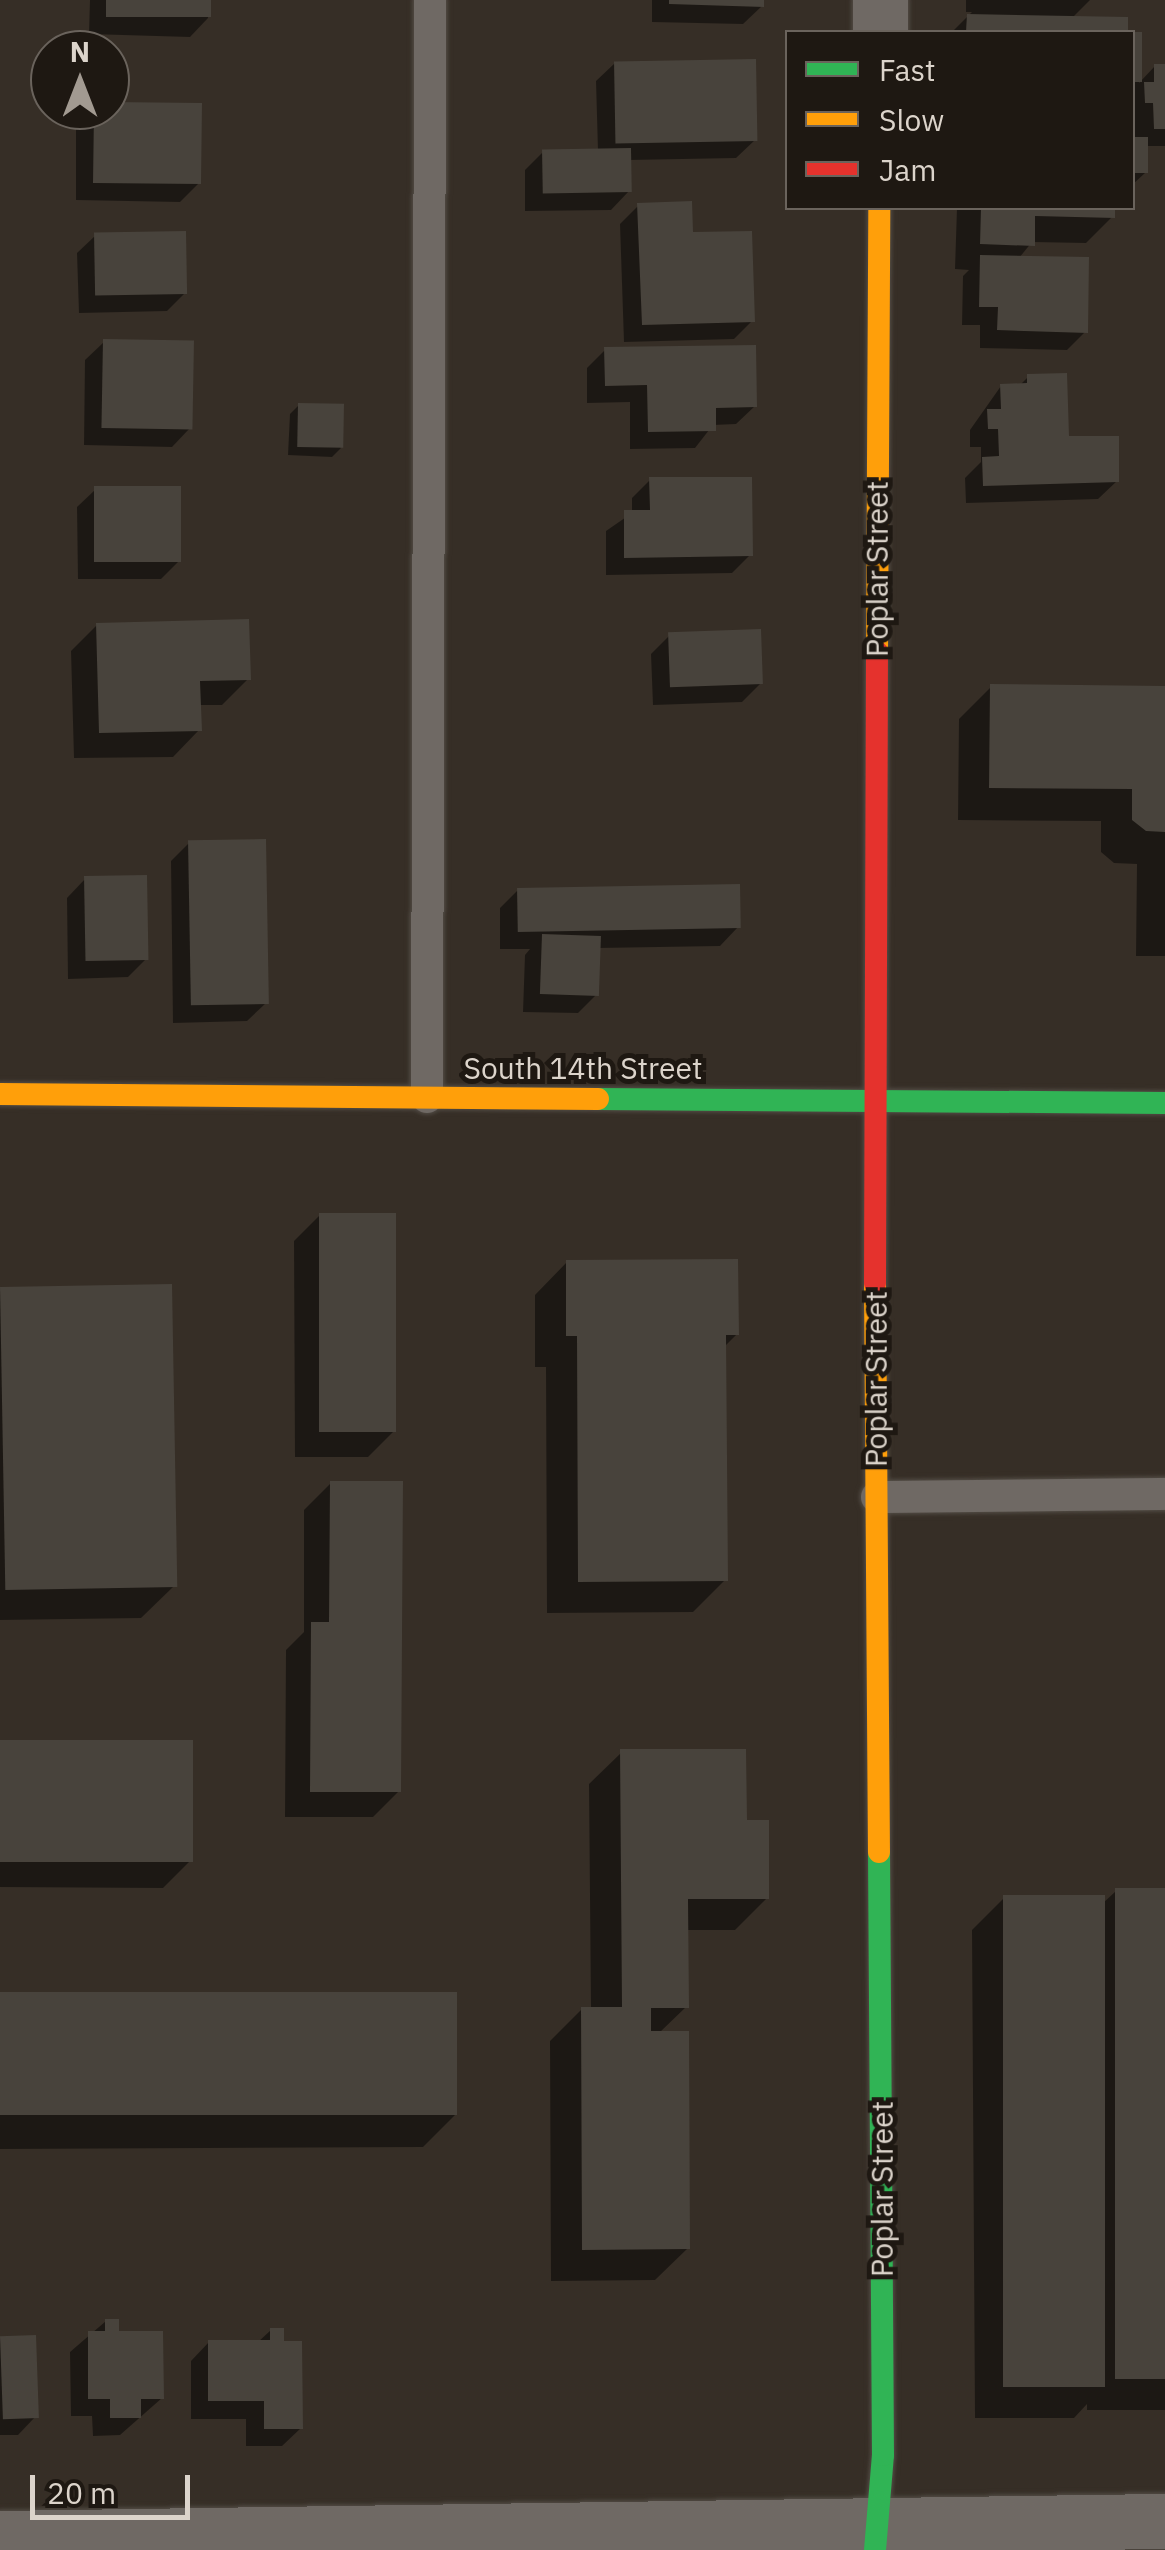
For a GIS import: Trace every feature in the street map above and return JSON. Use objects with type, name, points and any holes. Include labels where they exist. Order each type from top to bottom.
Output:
[{"type":"street","points":[[880,0],[880,30]]},
{"type":"street","name":"Poplar Street","points":[[876,2538],[884,2455],[874,1100],[879,210]]},
{"type":"street","name":"South 14th Street","points":[[0,1094],[1165,1103]]},
{"type":"street","points":[[0,2538],[232,2543],[876,2538],[1165,2520]]},
{"type":"lane","points":[[427,1097],[430,0]]},
{"type":"lane","points":[[877,1497],[1165,1494]]},
{"type":"building","points":[[106,0],[211,0],[211,17],[106,17]]},
{"type":"building","points":[[669,0],[764,0],[764,7],[669,4]]},
{"type":"building","points":[[967,14],[1128,17],[1128,30],[966,30]]},
{"type":"building","points":[[1135,32],[1142,32],[1142,82],[1135,82]]},
{"type":"building","points":[[756,59],[757,141],[615,143],[614,61]]},
{"type":"building","points":[[1154,64],[1165,64],[1165,129],[1154,129],[1153,103],[1145,103],[1144,82],[1154,82]]},
{"type":"building","points":[[130,102],[202,103],[201,184],[93,183],[94,130],[130,130]]},
{"type":"building","points":[[1135,137],[1148,137],[1148,173],[1135,173]]},
{"type":"building","points":[[631,148],[632,192],[543,194],[542,150]]},
{"type":"building","points":[[692,201],[693,232],[752,231],[755,322],[642,325],[637,203]]},
{"type":"building","points":[[981,210],[1115,210],[1115,218],[1035,216],[1035,246],[980,244]]},
{"type":"building","points":[[186,231],[187,294],[95,296],[94,233]]},
{"type":"building","points":[[980,255],[1089,257],[1088,333],[997,330],[998,307],[979,307]]},
{"type":"building","points":[[103,339],[194,341],[192,430],[101,428]]},
{"type":"building","points":[[756,345],[757,407],[716,408],[716,431],[648,432],[647,385],[605,386],[604,347]]},
{"type":"building","points":[[1067,373],[1069,436],[1119,436],[1119,482],[983,486],[982,457],[999,456],[998,429],[988,429],[987,409],[1001,409],[1000,384],[1027,383],[1027,374]]},
{"type":"building","points":[[298,403],[344,404],[343,448],[297,447]]},
{"type":"building","points":[[649,477],[752,477],[753,556],[624,558],[624,510],[650,510]]},
{"type":"building","points":[[94,486],[181,486],[181,562],[94,562]]},
{"type":"building","points":[[249,619],[251,680],[200,681],[202,731],[99,733],[96,623]]},
{"type":"building","points":[[761,629],[763,684],[670,687],[668,632]]},
{"type":"building","points":[[990,684],[1165,686],[1165,832],[1146,831],[1132,820],[1132,789],[989,788]]},
{"type":"building","points":[[266,839],[269,1004],[191,1005],[188,840]]},
{"type":"building","points":[[147,875],[148,960],[85,961],[84,876]]},
{"type":"building","points":[[740,884],[741,928],[518,932],[517,888]]},
{"type":"building","points":[[542,934],[601,936],[599,996],[540,994]]},
{"type":"building","points":[[319,1213],[396,1213],[396,1432],[319,1432]]},
{"type":"building","points":[[738,1259],[739,1335],[726,1335],[728,1581],[578,1582],[577,1336],[566,1336],[566,1260]]},
{"type":"building","points":[[172,1284],[177,1587],[5,1590],[0,1287]]},
{"type":"building","points":[[330,1481],[403,1481],[401,1792],[310,1792],[311,1622],[329,1622]]},
{"type":"building","points":[[0,1740],[193,1740],[193,1862],[0,1862]]},
{"type":"building","points":[[620,1749],[746,1749],[747,1820],[769,1820],[769,1899],[688,1899],[689,2008],[651,2008],[651,2031],[689,2031],[690,2249],[582,2250],[581,2007],[622,2007]]},
{"type":"building","points":[[1115,1888],[1165,1888],[1165,2379],[1115,2379]]},
{"type":"building","points":[[1003,1895],[1105,1895],[1105,2387],[1003,2387]]},
{"type":"building","points":[[0,1992],[457,1992],[457,2115],[0,2115]]},
{"type":"building","points":[[105,2319],[119,2319],[119,2331],[163,2331],[164,2399],[141,2399],[141,2418],[110,2418],[110,2399],[88,2399],[88,2331],[105,2331]]},
{"type":"building","points":[[270,2328],[284,2328],[284,2341],[302,2341],[303,2429],[264,2429],[264,2401],[208,2401],[208,2340],[270,2340]]},
{"type":"building","points":[[36,2335],[39,2418],[3,2419],[0,2336]]},
{"type":"traffic: fast","points":[[598,1099],[1165,1103]]},
{"type":"traffic: fast","points":[[875,2550],[883,2455],[879,1852]]},
{"type":"traffic: slow","points":[[877,652],[879,210]]},
{"type":"traffic: slow","points":[[0,1094],[598,1099]]},
{"type":"traffic: slow","points":[[875,1283],[879,1852]]},
{"type":"traffic: jam","points":[[875,1283],[877,652]]}]
